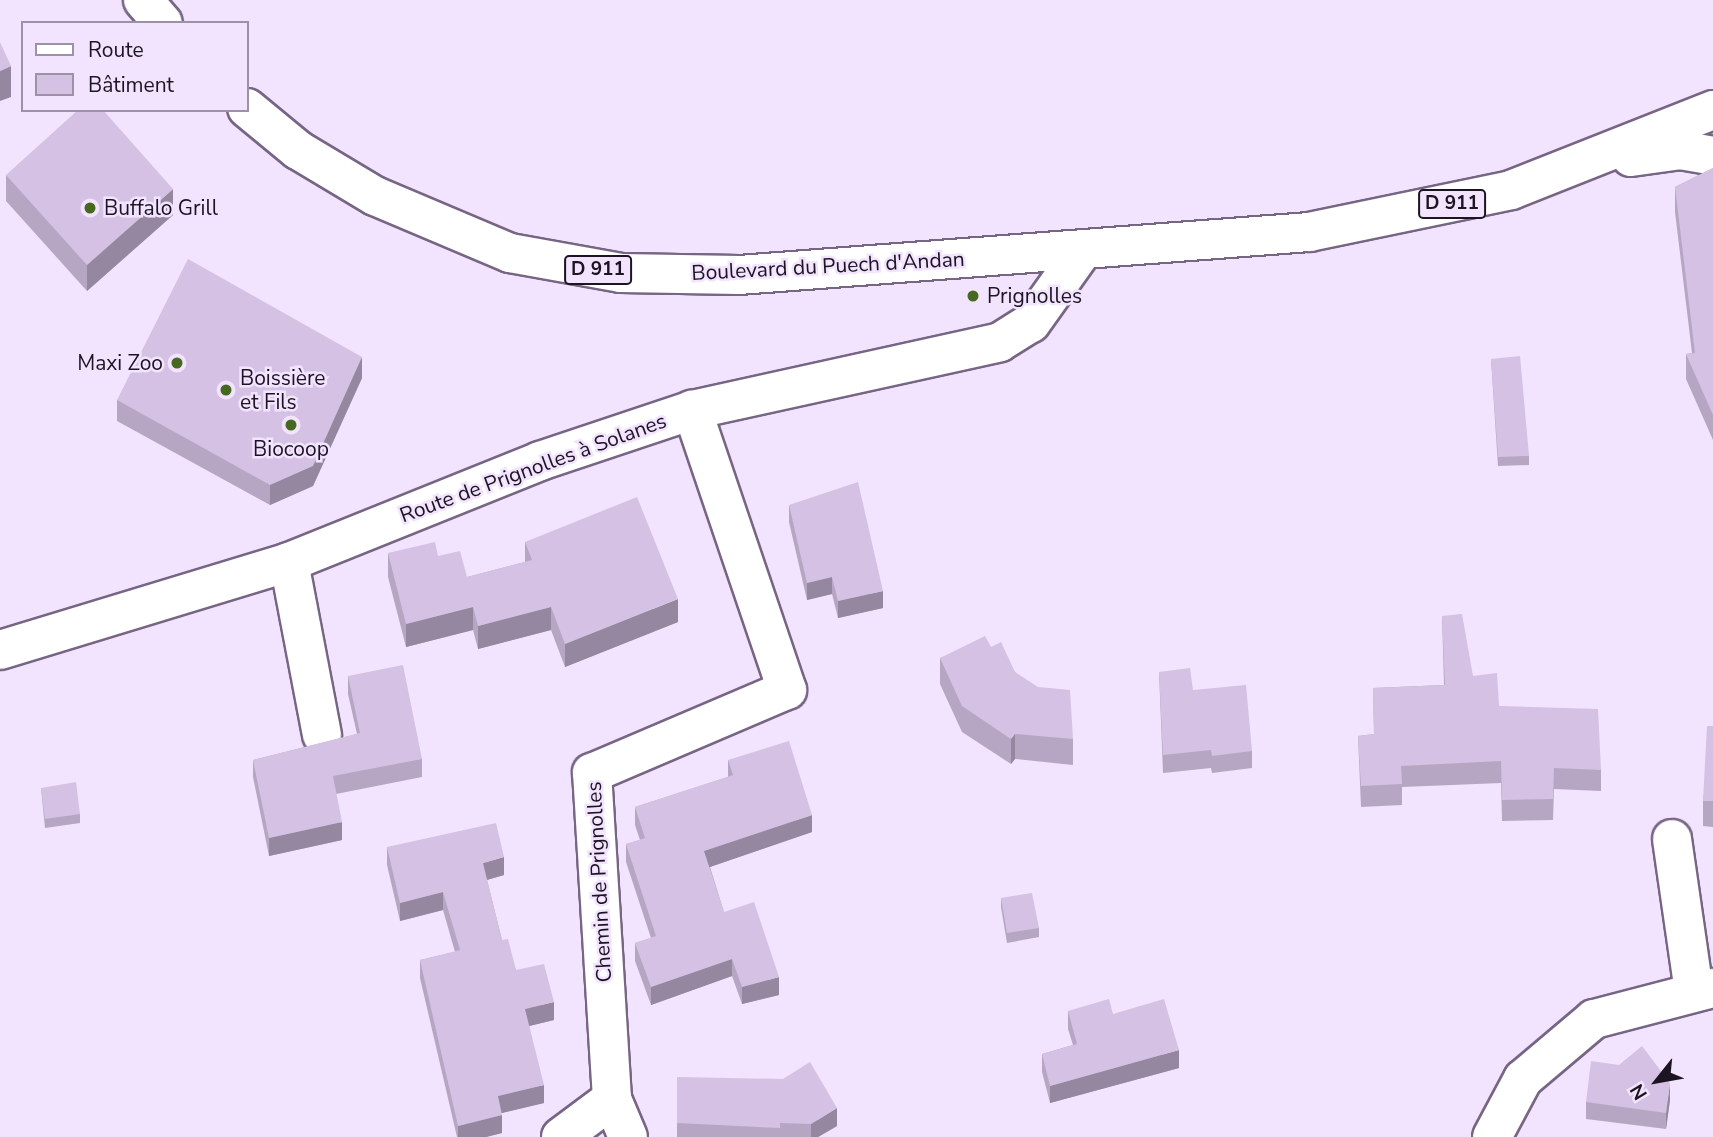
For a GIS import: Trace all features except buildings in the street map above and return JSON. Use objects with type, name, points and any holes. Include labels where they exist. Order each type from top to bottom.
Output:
[{"type":"street","points":[[143,0],[161,21]]},
{"type":"street","name":"Boulevard du Puech d'Andan","points":[[248,109],[298,150],[375,196],[437,226],[554,264],[621,273],[739,275],[989,257],[1080,254]]},
{"type":"street","name":"D 911","points":[[1080,254],[1309,232],[1421,212],[1591,163],[1713,110]]},
{"type":"street","name":"D 911","points":[[1591,163],[1680,150],[1713,156]]},
{"type":"street","name":"Route de Prignolles à Solanes","points":[[0,650],[289,562],[540,461],[692,410],[1000,342],[1031,323],[1080,254]]},
{"type":"street","name":"Chemin de Prignolles","points":[[612,1099],[592,773],[787,690],[692,410]]},
{"type":"street","points":[[289,562],[322,736]]},
{"type":"street","points":[[1492,1137],[1523,1079],[1594,1019],[1704,989],[1672,839]]},
{"type":"street","points":[[561,1137],[612,1099],[628,1137]]},
{"type":"place","name":"Buffalo Grill","points":[[90,208]]},
{"type":"place","name":"Prignolles","points":[[973,296]]},
{"type":"place","name":"Maxi Zoo","points":[[177,363]]},
{"type":"place","name":"Boissière et Fils","points":[[226,390]]},
{"type":"place","name":"Biocoop","points":[[291,425]]}]
